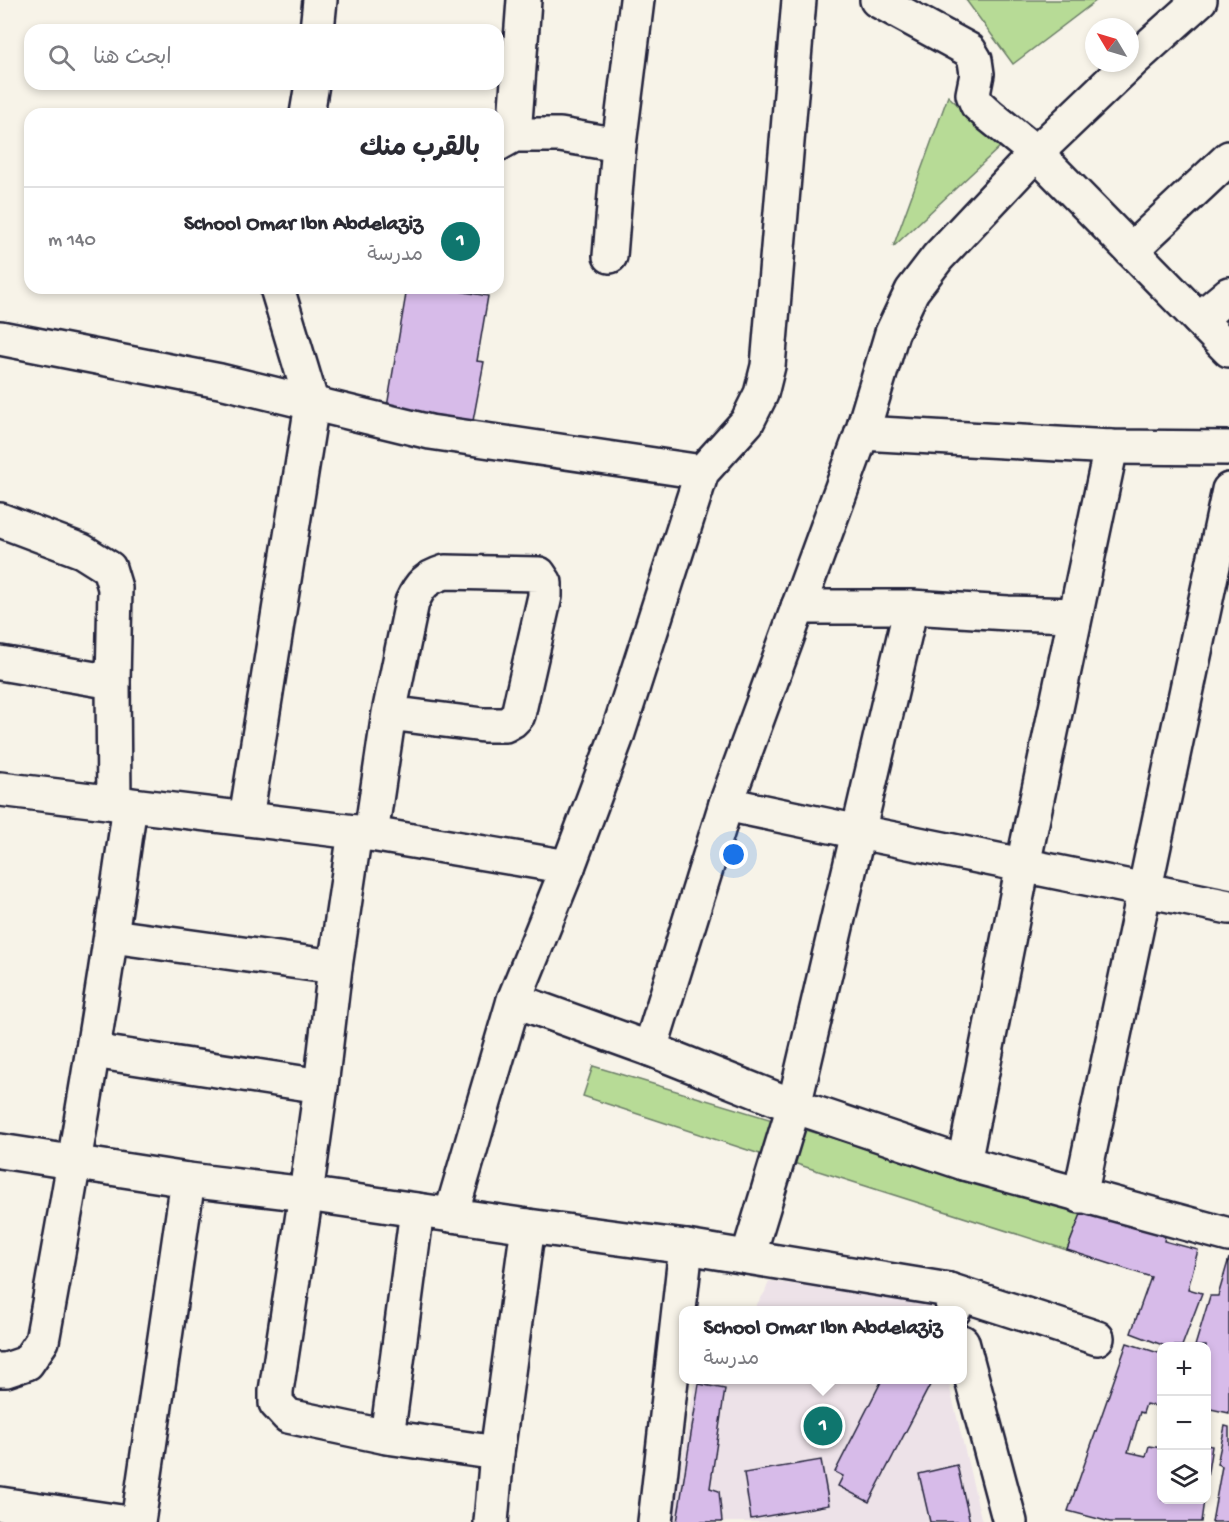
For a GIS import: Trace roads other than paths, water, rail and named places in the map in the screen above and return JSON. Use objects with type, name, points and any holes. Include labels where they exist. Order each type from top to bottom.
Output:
[{"type":"street","points":[[318,24],[320,0]]},
{"type":"street","points":[[524,0],[506,140],[560,135],[619,145]]},
{"type":"street","points":[[610,256],[619,145],[637,0]]},
{"type":"street","points":[[451,1215],[514,1000],[568,867],[618,734],[702,472],[747,422],[761,394],[768,366],[799,0]]},
{"type":"street","points":[[877,0],[908,8],[969,50],[975,60],[977,74],[973,93],[977,104],[1036,153],[1229,350]]},
{"type":"street","points":[[1139,55],[1200,0]]},
{"type":"street","points":[[650,1049],[726,804],[862,433],[892,333],[912,291],[938,256],[1036,153],[1121,72]]},
{"type":"street","points":[[308,108],[311,90]]},
{"type":"street","points":[[1131,250],[1229,158]]},
{"type":"street","points":[[246,818],[312,404],[279,294]]},
{"type":"street","points":[[1198,319],[1229,294]]},
{"type":"street","points":[[0,338],[220,381],[430,432],[702,472]]},
{"type":"street","points":[[862,433],[1111,447],[1229,448]]},
{"type":"street","points":[[964,1163],[1023,865],[1111,447]]},
{"type":"street","points":[[1080,1196],[1229,490]]},
{"type":"street","points":[[0,520],[82,551],[109,568],[115,588],[113,682],[122,804],[112,936],[75,1162],[42,1341],[27,1363],[0,1370]]},
{"type":"street","points":[[390,713],[483,724],[505,725],[512,721],[518,715],[545,596],[545,583],[539,574],[445,572],[432,576],[424,582],[417,590],[412,602],[335,967],[321,1086],[276,1403],[288,1416],[387,1437],[497,1453]]},
{"type":"street","points":[[798,607],[911,607],[1075,615]]},
{"type":"street","points":[[748,1257],[794,1106],[911,607]]},
{"type":"street","points":[[0,663],[113,682]]},
{"type":"street","points":[[0,789],[363,833],[568,867]]},
{"type":"street","points":[[726,804],[1229,907]]},
{"type":"street","points":[[112,936],[335,967]]},
{"type":"street","points":[[514,1000],[650,1049],[794,1106],[964,1163],[1229,1235]]},
{"type":"street","points":[[93,1051],[321,1086]]},
{"type":"street","points":[[0,1151],[188,1180],[306,1194],[748,1257],[951,1300],[1097,1338]]},
{"type":"street","points":[[138,1522],[188,1180]]},
{"type":"street","points":[[387,1437],[417,1210]]},
{"type":"street","points":[[491,1522],[497,1453],[528,1226]]},
{"type":"street","points":[[679,1306],[686,1247]]},
{"type":"street","points":[[655,1522],[679,1309]]},
{"type":"street","points":[[967,1357],[1010,1522]]},
{"type":"street","points":[[0,1504],[121,1522]]},
{"type":"place","name":"School Omar Ibn Abdelaziz","points":[[823,1426]]}]
